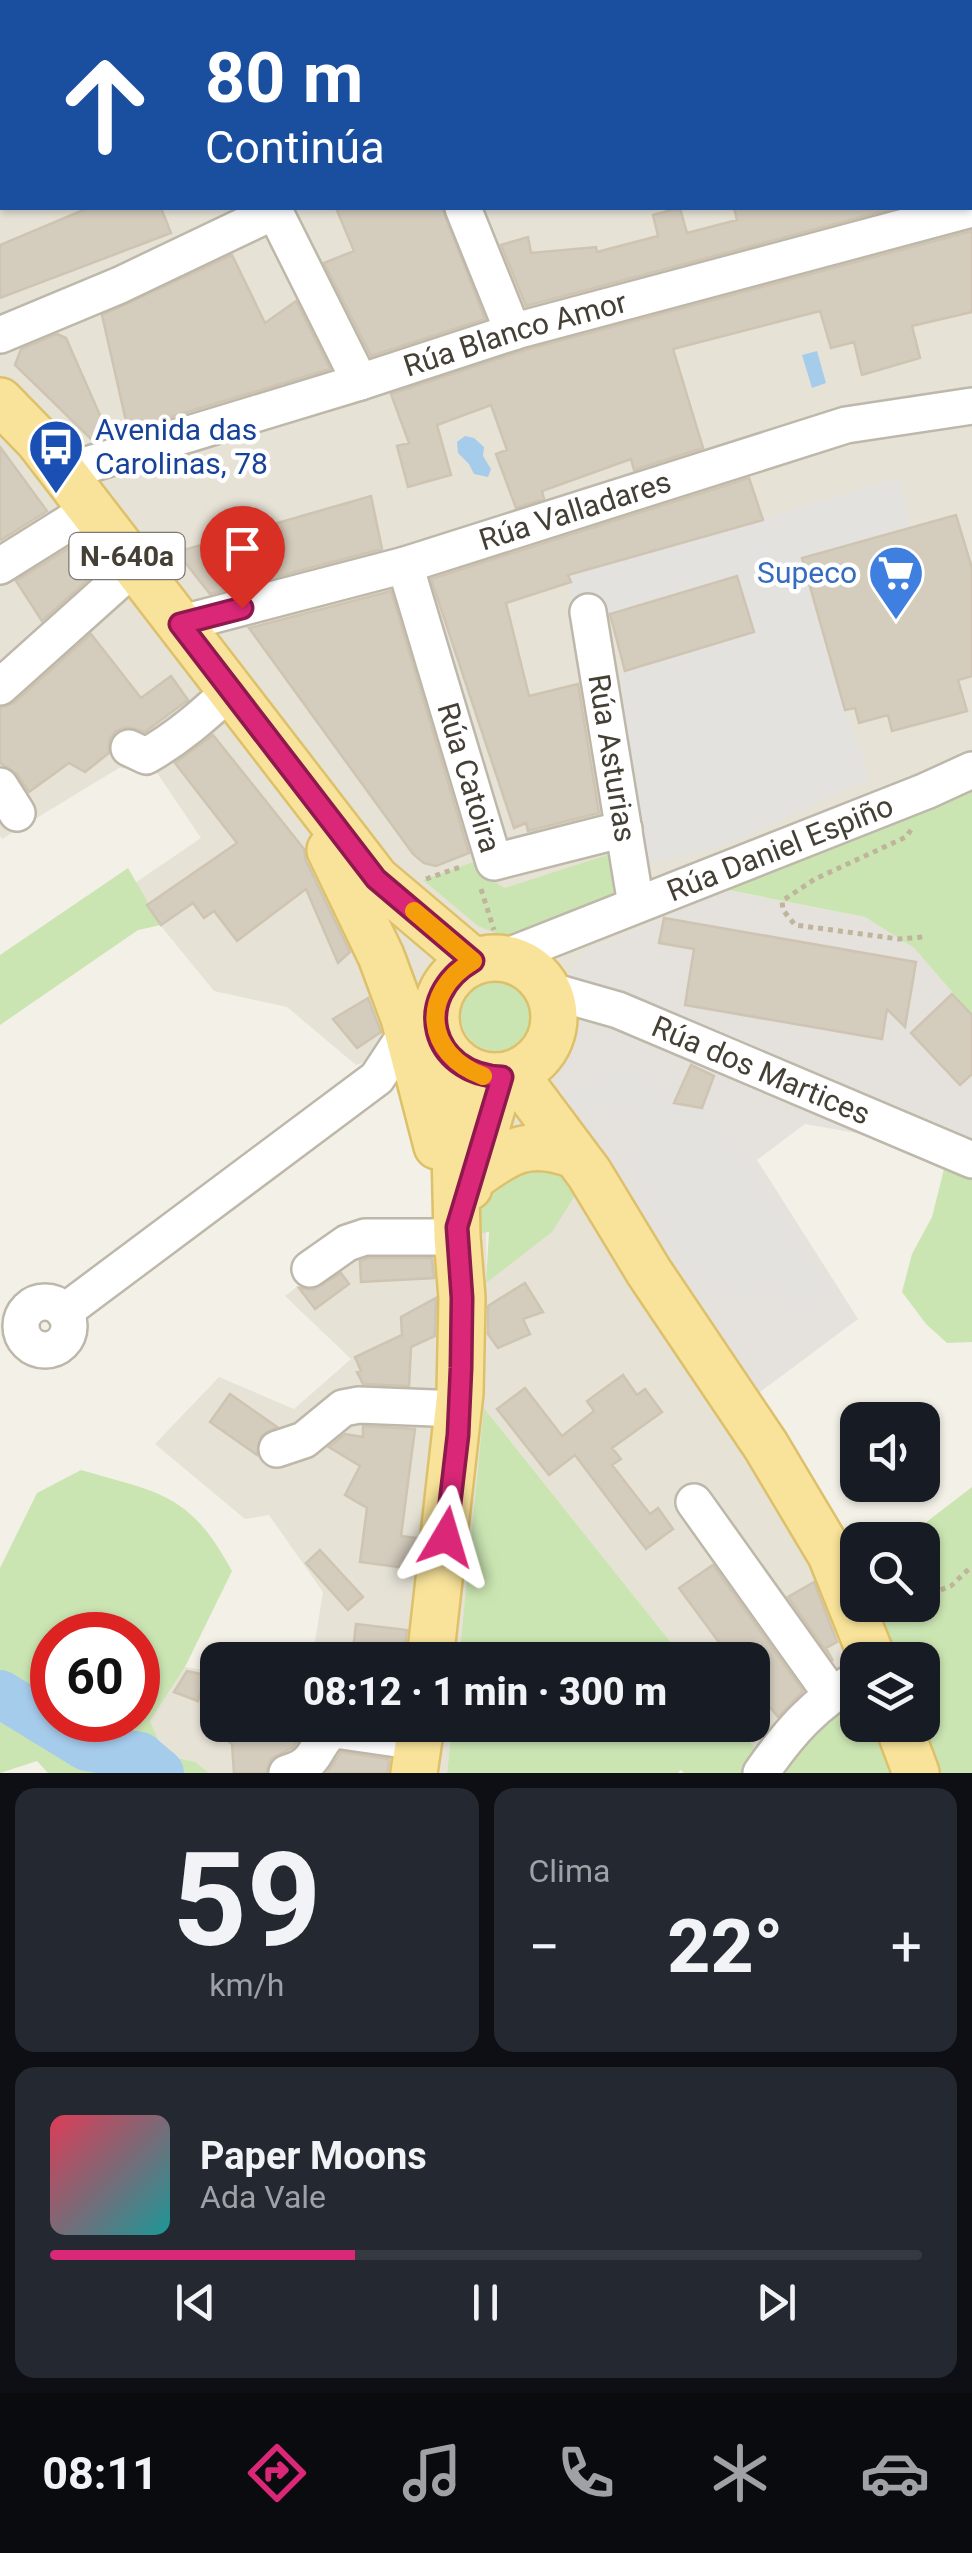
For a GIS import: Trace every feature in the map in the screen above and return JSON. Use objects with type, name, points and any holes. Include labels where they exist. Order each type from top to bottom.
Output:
[{"type":"main road","name":"N-640a","points":[[0,401],[38,440],[376,879],[422,1019]]},
{"type":"main road","name":"N-640a","points":[[312,796],[330,850],[381,956],[422,1019],[436,1026],[442,1044],[438,1076],[462,1298],[460,1410],[432,1642]]},
{"type":"main road","name":"N-640a","points":[[376,879],[490,950],[520,963],[547,988],[554,1020],[521,1066],[472,1178],[457,1232]]},
{"type":"main road","points":[[422,1019],[456,971],[490,950]]},
{"type":"main road","points":[[438,1076],[467,1070],[484,1076],[521,1066],[649,1272],[758,1432],[831,1555],[866,1642]]},
{"type":"main road","points":[[472,1178],[507,1151],[550,1146],[581,1164]]},
{"type":"main road","points":[[904,1742],[916,1773]]},
{"type":"street","points":[[0,336],[120,285],[272,210]]},
{"type":"street","points":[[274,210],[360,382]]},
{"type":"street","points":[[464,210],[513,332]]},
{"type":"street","name":"Rúa Blanco Amor","points":[[0,566],[78,492],[90,464],[513,332],[968,210]]},
{"type":"street","name":"Rúa Valladares","points":[[180,624],[405,565],[846,425],[972,406]]},
{"type":"street","name":"Rúa Catoira","points":[[405,565],[494,862],[624,829]]},
{"type":"street","points":[[0,687],[135,566]]},
{"type":"street","name":"Rúa Asturias","points":[[588,612],[636,905]]},
{"type":"street","points":[[129,748],[146,756],[192,726],[230,690]]},
{"type":"street","name":"Rúa Daniel Espiño","points":[[490,950],[587,924],[972,770]]},
{"type":"street","name":"Rúa Daniel Espiño","points":[[547,988],[558,955],[587,924]]},
{"type":"street","name":"Rúa dos Martices","points":[[547,988],[618,1010],[972,1160]]},
{"type":"street","points":[[64,1312],[377,1078],[422,1019]]},
{"type":"street","points":[[377,1078],[438,1076]]},
{"type":"street","points":[[310,1270],[365,1237],[457,1232]]},
{"type":"street","points":[[277,1449],[304,1440],[343,1408],[359,1405],[460,1410]]},
{"type":"street","points":[[694,1502],[812,1663],[840,1683]]},
{"type":"street","points":[[761,1773],[783,1741],[840,1690]]},
{"type":"street","points":[[288,1773],[311,1762],[325,1736],[336,1730],[418,1747]]},
{"type":"path","points":[[923,936],[899,939],[795,925],[783,910],[782,901],[814,879],[906,836],[924,813],[926,791]]},
{"type":"path","points":[[423,880],[480,860]]},
{"type":"path","points":[[488,878],[480,890],[490,950]]},
{"type":"path","points":[[940,1591],[952,1586],[972,1566]]},
{"type":"shaded area","points":[[0,210],[972,210],[972,770],[664,918],[586,950],[564,981],[548,991],[546,1048],[589,1173],[840,1603],[840,1622],[851,1622],[863,1642],[840,1642],[840,1697],[774,1772],[750,1742],[770,1742],[770,1642],[671,1642],[485,1409],[461,1642],[315,1642],[323,1592],[269,1515],[245,1519],[155,1444],[219,1377],[294,1409],[351,1359],[285,1296],[310,1277],[366,1219],[427,1230],[486,1231],[487,1282],[507,1151],[413,1047],[356,1065],[287,1007],[214,991],[129,887],[201,838],[155,770],[119,768],[2,839],[0,836]]},
{"type":"shaded area","points":[[898,478],[912,527],[802,558],[845,710],[870,778],[740,839],[686,856],[630,867],[599,681],[754,631],[736,576],[590,622],[574,616],[568,576]]},
{"type":"shaded area","points":[[722,889],[865,917],[914,948],[972,1015],[972,1178],[890,1139],[805,1124],[757,1160],[858,1319],[741,1406],[589,1173],[546,1048],[552,1034],[553,1004],[586,950]]},
{"type":"shaded area","points":[[618,1070],[638,1070],[665,1086],[664,1102],[711,1110],[832,1295],[797,1317],[777,1289],[756,1295],[724,1294],[685,1270],[629,1164],[642,1115],[629,1113],[619,1117],[596,1108],[567,1109],[563,1095]]},
{"type":"shaded area","points":[[185,1667],[200,1669],[200,1742],[450,1742],[447,1773],[199,1773],[195,1762],[165,1755],[159,1742],[160,1706]]},
{"type":"green space","points":[[972,770],[972,1015],[914,948],[865,917],[723,889]]},
{"type":"green space","points":[[610,854],[620,892],[507,938],[478,926],[423,880],[479,860],[488,878],[505,888]]},
{"type":"green space","points":[[128,868],[161,925],[138,930],[0,1025],[0,955]]},
{"type":"green space","points":[[496,981],[521,991],[531,1016],[521,1041],[496,1051],[471,1041],[461,1016],[471,991]]},
{"type":"green space","points":[[507,1151],[589,1173],[552,1232],[486,1283],[489,1232],[457,1237]]},
{"type":"green space","points":[[945,1165],[972,1178],[972,1342],[947,1343],[926,1324],[902,1292],[912,1254],[932,1217]]},
{"type":"green space","points":[[484,1408],[671,1642],[461,1642]]},
{"type":"green space","points":[[81,1470],[152,1491],[187,1511],[217,1545],[232,1571],[185,1667],[160,1706],[160,1612],[30,1612],[30,1742],[159,1742],[165,1755],[195,1762],[209,1773],[48,1773],[37,1761],[0,1773],[0,1568],[37,1493]]},
{"type":"green space","points":[[972,1487],[972,1773],[447,1773],[450,1742],[750,1742],[774,1772],[840,1704],[840,1742],[940,1742],[940,1642],[865,1642],[857,1622],[940,1622],[940,1522],[926,1522]]},
{"type":"green space","points":[[831,1555],[840,1556],[840,1578]]},
{"type":"water","points":[[817,351],[826,383],[812,388],[802,355]]},
{"type":"water","points":[[465,436],[484,447],[483,456],[491,469],[488,477],[474,474],[458,453],[457,442]]},
{"type":"building","points":[[83,210],[162,210],[171,233],[0,298],[0,245]]},
{"type":"building","points":[[337,210],[443,210],[485,319],[371,356],[324,263],[354,251]]},
{"type":"building","points":[[681,210],[687,233],[737,220],[734,210],[887,210],[526,306],[501,245],[528,237],[531,253],[596,247],[597,252],[658,236],[653,215]]},
{"type":"building","points":[[972,231],[972,312],[912,326],[920,358],[862,375],[854,342],[831,348],[820,311],[673,349],[703,448],[634,470],[631,459],[542,491],[544,499],[516,508],[496,454],[507,450],[491,405],[437,425],[451,475],[408,487],[397,446],[409,443],[391,394],[525,350]]},
{"type":"building","points":[[232,255],[265,323],[296,301],[330,369],[128,430],[102,315]]},
{"type":"building","points":[[57,334],[66,338],[109,436],[92,440],[15,365],[21,349]]},
{"type":"building","points":[[0,447],[47,511],[1,540],[0,540]]},
{"type":"building","points":[[749,478],[763,520],[568,575],[571,582],[506,603],[529,696],[578,684],[599,813],[528,831],[526,823],[514,828],[431,579]]},
{"type":"building","points":[[371,496],[382,549],[210,594],[177,552]]},
{"type":"building","name":"Supeco","points":[[956,515],[972,568],[972,676],[958,680],[967,711],[892,731],[888,715],[859,723],[855,708],[845,710],[802,558]]},
{"type":"building","points":[[82,540],[102,567],[42,621],[16,581]]},
{"type":"building","points":[[737,576],[754,632],[625,671],[610,614]]},
{"type":"building","points":[[391,591],[469,853],[436,866],[413,854],[249,628]]},
{"type":"building","points":[[91,634],[141,698],[171,676],[188,700],[145,732],[128,727],[116,731],[109,740],[109,753],[85,772],[69,763],[29,792],[17,774],[0,763],[0,708],[14,703]]},
{"type":"building","points":[[213,735],[304,849],[306,861],[350,952],[338,963],[306,889],[237,941],[214,911],[204,918],[193,903],[161,925],[147,905],[237,843],[175,763]]},
{"type":"building","points":[[664,918],[916,962],[905,1027],[887,1009],[882,1039],[685,1005],[694,949],[659,943]]},
{"type":"building","points":[[952,994],[972,1015],[972,1074],[960,1085],[911,1033]]},
{"type":"building","points":[[368,998],[381,1032],[357,1048],[333,1019]]},
{"type":"building","points":[[691,1065],[714,1076],[702,1108],[674,1103]]},
{"type":"building","points":[[432,1258],[434,1278],[361,1282],[360,1261]]},
{"type":"building","points":[[341,1273],[349,1284],[315,1309],[299,1288],[313,1290]]},
{"type":"building","points":[[525,1283],[543,1312],[523,1319],[530,1334],[498,1348],[488,1334],[488,1306]]},
{"type":"building","points":[[436,1298],[435,1336],[411,1347],[409,1386],[363,1384],[355,1357],[402,1335],[401,1317]]},
{"type":"building","points":[[623,1375],[637,1395],[645,1389],[662,1412],[612,1448],[621,1459],[612,1465],[650,1514],[658,1508],[673,1529],[646,1549],[575,1455],[549,1475],[497,1409],[525,1388],[562,1436],[594,1411],[587,1401]]},
{"type":"building","points":[[230,1394],[277,1427],[261,1436],[257,1455],[210,1422]]},
{"type":"building","points":[[363,1426],[415,1429],[401,1536],[417,1538],[414,1569],[360,1562],[367,1508],[345,1495],[360,1466],[329,1447],[345,1434],[363,1437]]},
{"type":"building","points":[[320,1550],[363,1597],[348,1610],[306,1563]]},
{"type":"building","points":[[713,1565],[768,1642],[719,1642],[679,1588]]},
{"type":"building","points":[[814,1582],[837,1642],[826,1648],[833,1661],[788,1597]]},
{"type":"building","points":[[356,1624],[407,1630],[405,1642],[354,1642]]},
{"type":"building","points":[[770,1645],[803,1691],[778,1717],[770,1707]]},
{"type":"building","points":[[187,1671],[200,1674],[198,1701],[174,1692]]},
{"type":"building","points":[[229,1742],[297,1742],[271,1759],[266,1773],[234,1773]]},
{"type":"building","points":[[341,1752],[389,1759],[388,1773],[327,1773]]},
{"type":"waterway","points":[[0,1694],[87,1747],[140,1756],[160,1773]]},
{"type":"slow traffic","points":[[414,911],[473,961],[456,971],[443,987],[436,1007],[436,1026],[453,1060],[483,1076]]},
{"type":"place","name":"Avenida das Carolinas, 78","points":[[56,496]]},
{"type":"place","name":"Supeco","points":[[896,622]]},
{"type":"route","points":[[242,608],[180,624],[376,879],[473,961],[456,971],[443,987],[436,1007],[436,1026],[453,1060],[484,1076],[502,1077],[457,1227],[461,1368],[446,1537]]}]
